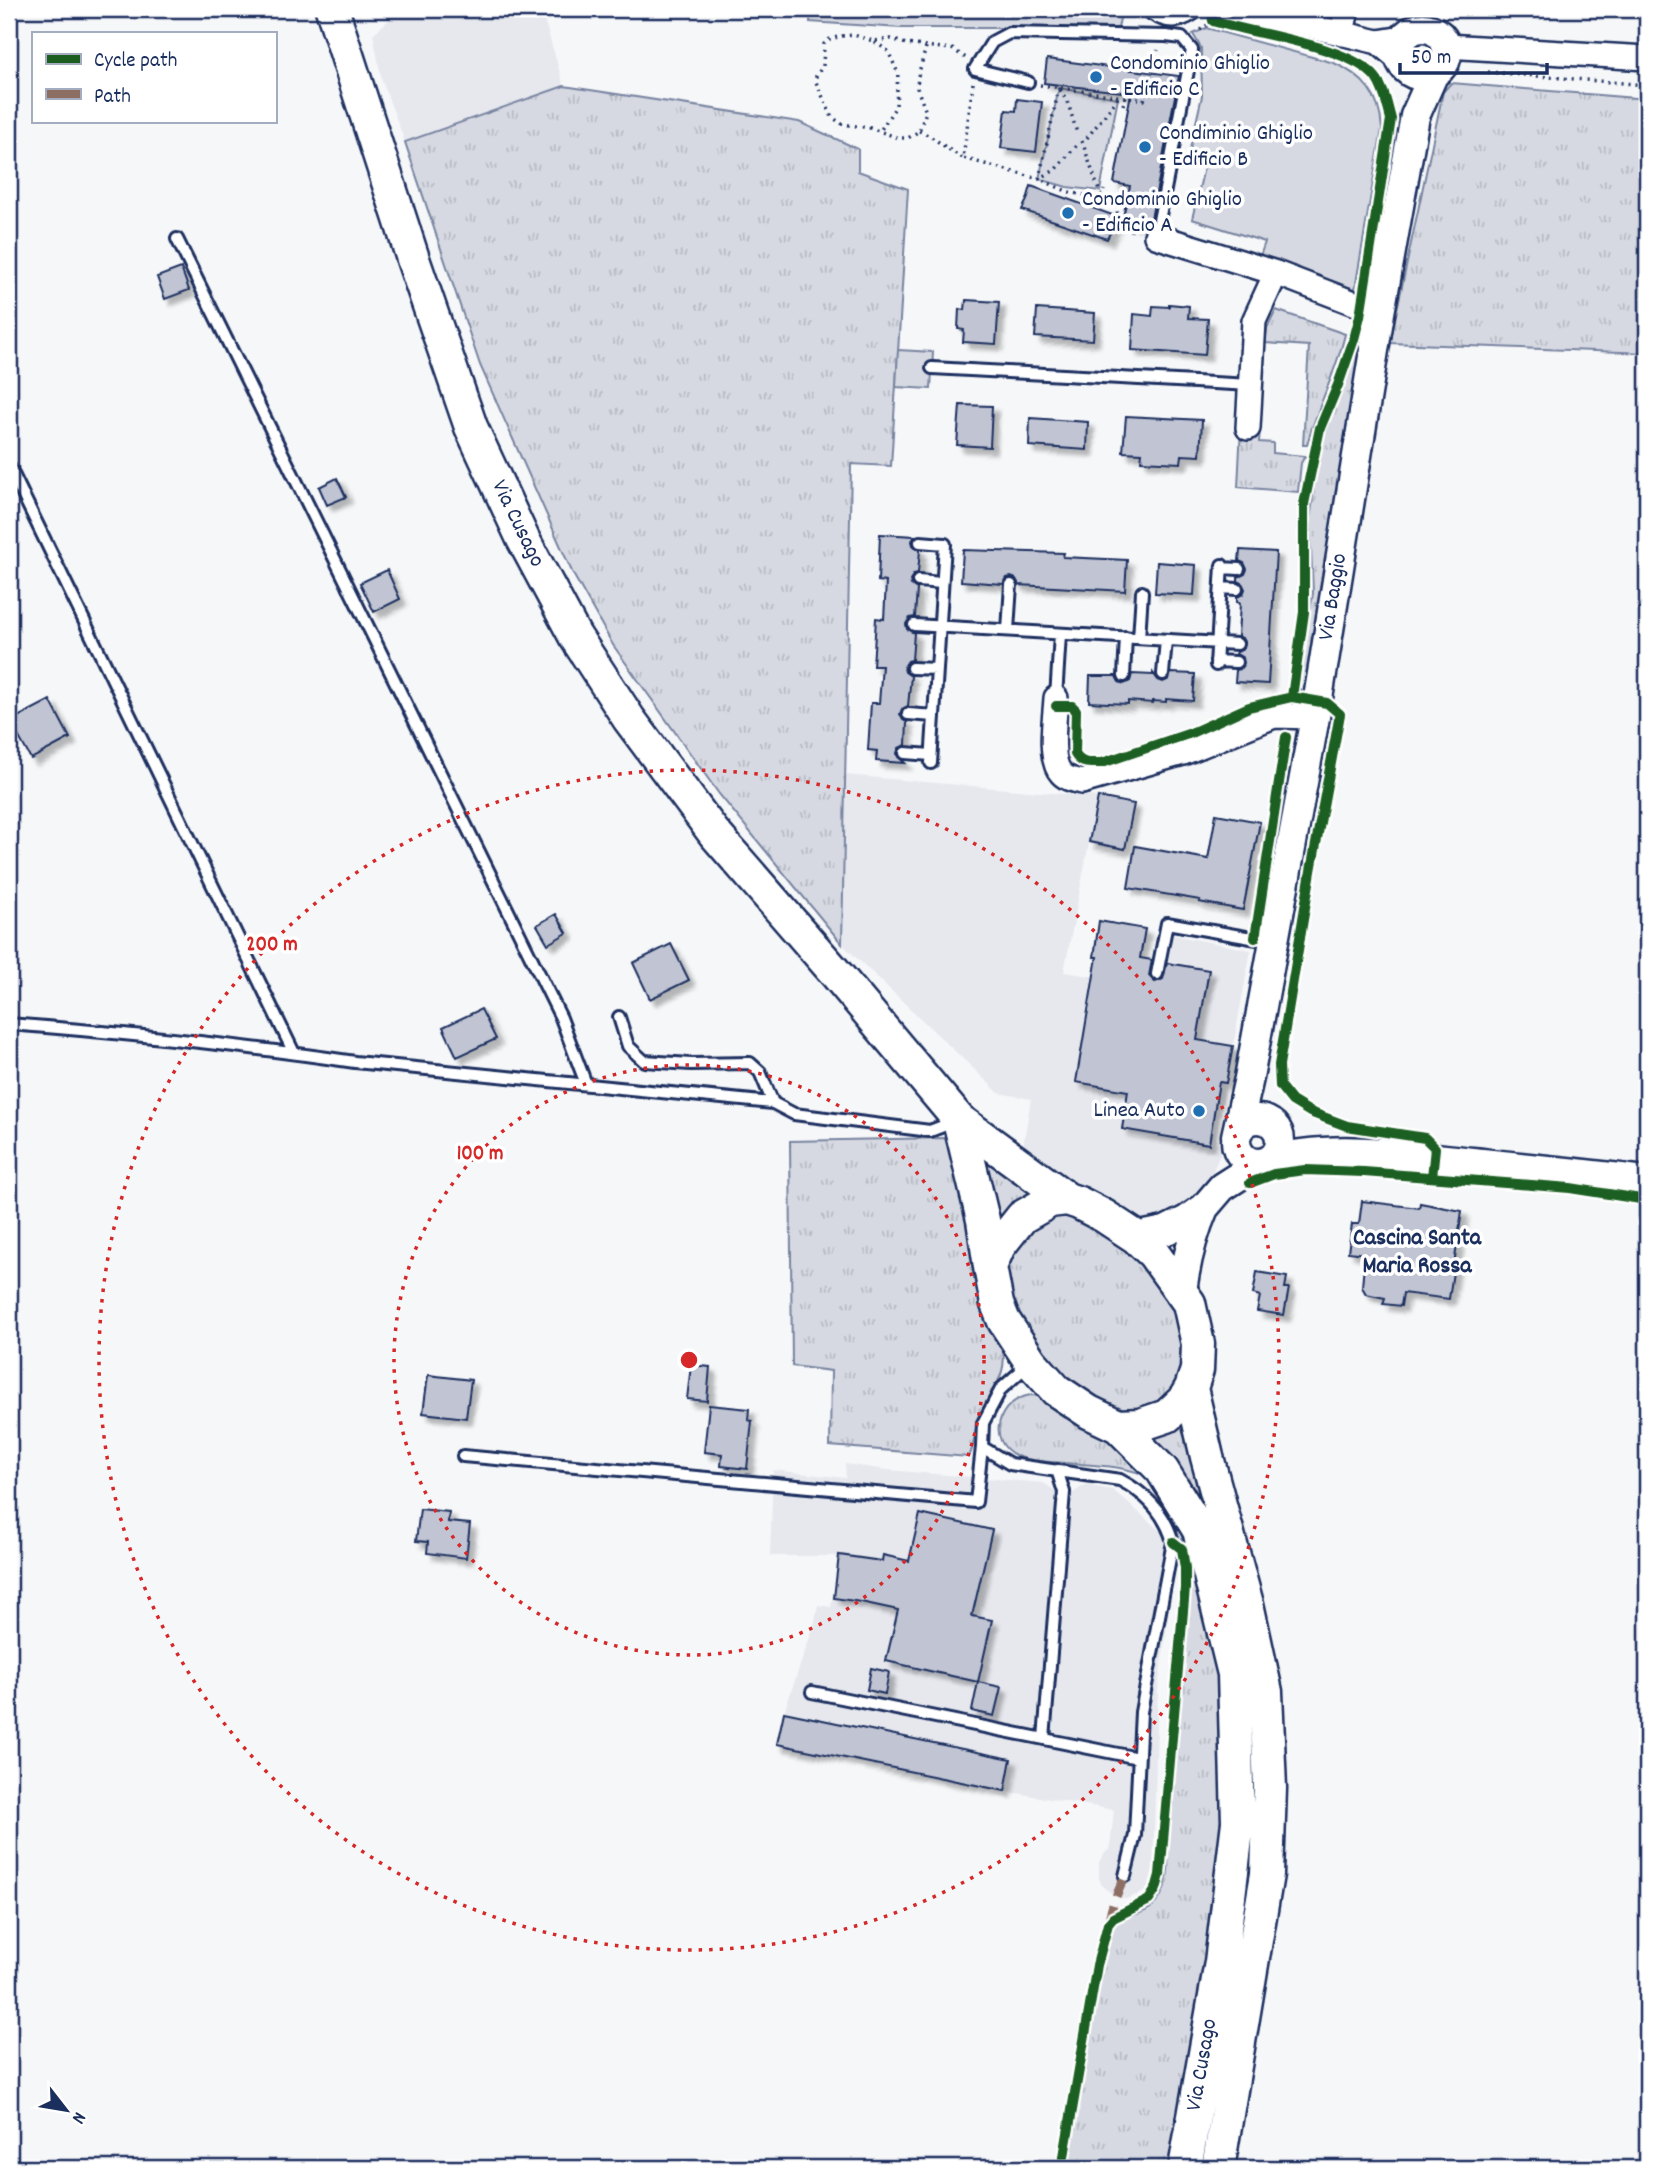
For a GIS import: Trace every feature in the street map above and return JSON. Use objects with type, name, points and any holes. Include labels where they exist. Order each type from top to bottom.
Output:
[{"type":"main road","name":"Via Cusago","points":[[332,9],[471,427],[523,539],[575,636],[629,719],[714,833],[959,1120]]},
{"type":"main road","points":[[959,1120],[1067,1199],[1090,1208],[1136,1237],[1153,1253],[1182,1291],[1189,1303],[1198,1344],[1197,1370],[1184,1400],[1167,1416],[1140,1425],[1118,1426],[1104,1421],[1056,1390],[1031,1362],[1004,1321],[992,1287],[982,1220],[959,1120]]},
{"type":"main road","points":[[990,1267],[999,1246],[1022,1217],[1050,1201],[1067,1199]]},
{"type":"main road","points":[[1191,1388],[1247,1604],[1266,1692],[1270,1788],[1267,1874],[1236,1963]]},
{"type":"main road","points":[[1118,1426],[1162,1470],[1199,1530],[1234,1674],[1238,1822],[1236,1963]]},
{"type":"main road","name":"Via Cusago","points":[[1185,2168],[1236,1963]]},
{"type":"main road","name":"Via Cusago","points":[[1219,2168],[1236,1963]]},
{"type":"street","points":[[1155,9],[1166,15],[1175,15],[1190,9]]},
{"type":"street","points":[[1239,9],[1342,34],[1406,41],[1431,30],[1445,43],[1647,58]]},
{"type":"street","points":[[1342,34],[1347,9]]},
{"type":"street","points":[[1406,41],[1418,75],[1434,73],[1445,62],[1441,9]]},
{"type":"street","name":"Via Baggio","points":[[1406,41],[1415,116]]},
{"type":"street","name":"Via Baggio","points":[[1182,1291],[1193,1233],[1213,1198],[1236,1139],[1249,1078],[1315,717],[1380,313],[1415,116],[1434,73]]},
{"type":"street","points":[[1156,236],[1276,273],[1380,313]]},
{"type":"street","points":[[1248,428],[1254,321],[1276,273]]},
{"type":"street","points":[[1056,698],[1055,762],[1060,772],[1070,779],[1082,782],[1183,753],[1274,716],[1315,717]]},
{"type":"street","points":[[1136,1237],[1165,1231],[1187,1220],[1213,1198],[1274,1156],[1280,1145],[1279,1133],[1269,1122],[1249,1078]]},
{"type":"street","points":[[1362,1152],[1295,1155],[1261,1163],[1245,1160],[1237,1149],[1236,1139],[1241,1126],[1254,1119],[1269,1122],[1305,1139],[1362,1152],[1647,1181]]},
{"type":"lane","points":[[1028,82],[975,69],[992,42],[1009,33],[1166,36],[1182,38],[1192,50],[1156,236]]},
{"type":"lane","points":[[177,240],[555,1006],[586,1084]]},
{"type":"lane","points":[[932,368],[1251,384]]},
{"type":"lane","points":[[9,466],[294,1053]]},
{"type":"lane","points":[[905,753],[931,759],[945,544],[920,542]]},
{"type":"lane","points":[[1236,662],[1216,663],[1222,566],[1239,569]]},
{"type":"lane","points":[[918,581],[942,583]]},
{"type":"lane","points":[[1008,630],[1011,585]]},
{"type":"lane","points":[[1220,588],[1237,589]]},
{"type":"lane","points":[[1139,638],[1142,592]]},
{"type":"lane","points":[[914,625],[1237,644]]},
{"type":"lane","points":[[1056,698],[1060,634]]},
{"type":"lane","points":[[1124,676],[1126,637]]},
{"type":"lane","points":[[1163,674],[1166,640]]},
{"type":"lane","points":[[912,668],[937,669]]},
{"type":"lane","points":[[908,714],[934,716]]},
{"type":"lane","points":[[1157,974],[1167,923],[1273,942]]},
{"type":"lane","points":[[619,1017],[628,1046],[644,1061],[691,1064],[750,1063],[760,1072],[774,1103]]},
{"type":"lane","points":[[9,1024],[104,1032],[355,1062],[774,1103],[794,1114],[929,1131],[959,1120]]},
{"type":"lane","points":[[463,1456],[976,1502],[984,1423],[1001,1389],[1031,1362]]},
{"type":"lane","points":[[982,1447],[1010,1464],[1120,1480],[1135,1488],[1159,1511],[1169,1527],[1173,1542],[1142,1712],[1135,1835],[1125,1876]]},
{"type":"lane","points":[[1044,1739],[1064,1492],[1057,1470]]},
{"type":"lane","points":[[812,1692],[1138,1758]]},
{"type":"path","points":[[1185,42],[1192,33],[1217,22],[1211,9]]},
{"type":"path","points":[[880,131],[896,106],[898,73],[888,51],[873,41],[854,34],[830,39],[824,44],[823,66],[816,82],[833,118],[842,124],[870,128],[899,138],[908,138],[919,131],[926,108],[918,95],[917,83],[926,47]]},
{"type":"path","points":[[873,41],[891,38],[906,44],[952,49],[964,56],[975,69],[963,158]]},
{"type":"path","points":[[1480,71],[1647,85]]},
{"type":"path","points":[[1028,82],[1059,89],[1144,100],[1147,88]]},
{"type":"path","points":[[1059,89],[1068,103],[1077,133]]},
{"type":"path","points":[[1039,179],[1059,89]]},
{"type":"path","points":[[1039,179],[1055,170],[1118,98],[1126,96]]},
{"type":"path","points":[[1123,105],[1126,96]]},
{"type":"path","points":[[919,131],[933,137],[963,158],[1117,205],[1118,226],[1156,236]]},
{"type":"path","points":[[1083,141],[1102,199]]},
{"type":"path","points":[[1102,199],[1104,190]]},
{"type":"shaded area","points":[[401,9],[541,9],[564,86],[405,142],[382,81],[373,34]]},
{"type":"shaded area","points":[[845,775],[1098,797],[1064,972],[1163,987],[1173,935],[1251,950],[1215,1143],[1224,1145],[1212,1173],[1196,1196],[1174,1217],[1145,1223],[1136,1221],[1096,1194],[1064,1180],[1022,1152],[1031,1099],[999,1093],[842,944]]},
{"type":"shaded area","points":[[845,1464],[1044,1483],[1055,1491],[1073,1493],[1085,1485],[1113,1490],[1159,1530],[1180,1533],[1158,1689],[1153,1870],[1148,1887],[1142,1893],[1126,1899],[1117,1897],[1103,1887],[1099,1879],[1099,1862],[1110,1848],[1114,1810],[1005,1791],[777,1744],[784,1712],[814,1625],[818,1605],[831,1607],[839,1556],[770,1556],[773,1470],[846,1478]]},
{"type":"green space","points":[[811,9],[849,9],[918,16],[920,9],[966,12],[967,9],[1016,9],[1094,17],[1095,9],[1122,9],[1118,28],[901,28],[810,22]]},
{"type":"green space","points":[[1206,28],[1334,63],[1354,74],[1374,97],[1382,129],[1355,289],[1259,259],[1265,242],[1192,219],[1204,168],[1187,162],[1202,96],[1201,48],[1193,34]]},
{"type":"green space","points":[[1451,83],[1647,99],[1647,353],[1390,343],[1443,92]]},
{"type":"green space","points":[[564,86],[799,122],[858,149],[858,171],[908,189],[891,466],[851,464],[842,944],[719,794],[613,645],[573,574],[480,365],[405,142]]},
{"type":"green space","points":[[1059,88],[1118,98],[1100,191],[1067,187],[1039,179]]},
{"type":"green space","points":[[1276,310],[1345,334],[1307,445],[1303,445],[1309,346],[1265,343],[1267,329]]},
{"type":"green space","points":[[1357,338],[1365,339],[1304,693],[1299,682],[1313,593],[1310,523],[1316,471],[1325,425],[1341,393]]},
{"type":"green space","points":[[898,350],[933,352],[931,389],[896,387]]},
{"type":"green space","points":[[1241,427],[1260,429],[1259,442],[1273,443],[1273,453],[1305,456],[1301,463],[1298,492],[1238,487]]},
{"type":"green space","points":[[945,1138],[957,1167],[1002,1344],[1004,1356],[1001,1375],[978,1420],[969,1457],[830,1446],[831,1371],[792,1366],[790,1141]]},
{"type":"green space","points":[[972,1140],[1039,1191],[1009,1210],[998,1221]]},
{"type":"green space","points":[[1066,1212],[1128,1247],[1171,1298],[1186,1345],[1180,1383],[1160,1405],[1120,1414],[1064,1380],[1016,1315],[1003,1269],[1011,1252],[1042,1218]]},
{"type":"green space","points":[[1039,1396],[1123,1447],[1145,1464],[1186,1526],[1217,1659],[1226,1805],[1211,1939],[1172,2168],[1066,2168],[1106,1941],[1119,1920],[1149,1909],[1156,1903],[1167,1877],[1186,1576],[1183,1543],[1175,1514],[1150,1478],[1120,1468],[1028,1460],[1007,1449],[1001,1441],[999,1431],[1004,1413],[1020,1398]]},
{"type":"green space","points":[[1186,1415],[1196,1479],[1218,1536],[1249,1674],[1256,1779],[1254,1866],[1202,2168],[1198,2168],[1247,1889],[1252,1780],[1216,1537],[1193,1486],[1146,1433]]},
{"type":"building","name":"Condiminio Ghiglio - Edificio B","points":[[1047,59],[1179,76],[1150,224],[1122,221],[1130,186],[1114,183],[1131,93],[1044,83]]},
{"type":"building","points":[[1017,99],[1042,102],[1036,152],[1001,148],[1006,110],[1016,111]]},
{"type":"building","name":"Condominio Ghiglio - Edificio A","points":[[1031,186],[1118,217],[1107,239],[1022,210]]},
{"type":"building","points":[[181,268],[189,290],[165,299],[157,277]]},
{"type":"building","points":[[966,300],[999,302],[996,344],[963,342],[964,330],[958,329],[959,309],[965,310]]},
{"type":"building","points":[[1169,304],[1189,306],[1188,318],[1208,319],[1205,355],[1132,350],[1134,314],[1152,316],[1153,306],[1169,307]]},
{"type":"building","points":[[1037,309],[1095,313],[1093,340],[1035,337]]},
{"type":"building","points":[[960,405],[992,406],[990,447],[957,445]]},
{"type":"building","points":[[1126,416],[1202,420],[1200,456],[1182,455],[1181,463],[1141,461],[1142,453],[1123,452]]},
{"type":"building","points":[[1030,418],[1088,422],[1087,450],[1029,446]]},
{"type":"building","points":[[337,478],[346,497],[327,505],[319,487]]},
{"type":"building","points":[[880,534],[915,536],[913,545],[920,550],[918,573],[910,580],[911,585],[917,589],[915,617],[910,618],[906,624],[907,629],[914,633],[912,660],[904,667],[905,672],[911,676],[908,706],[902,709],[900,714],[907,722],[906,745],[899,748],[897,753],[905,763],[876,761],[877,751],[868,750],[871,703],[879,703],[882,666],[873,666],[876,618],[884,619],[886,582],[878,581]]},
{"type":"building","points":[[963,550],[1064,553],[1063,557],[1127,560],[1125,591],[1019,585],[1016,579],[1011,577],[1003,584],[961,581]]},
{"type":"building","points":[[1240,550],[1276,552],[1268,684],[1235,682],[1236,670],[1244,663],[1243,658],[1236,654],[1245,644],[1238,636],[1240,603],[1237,602],[1237,597],[1243,594],[1245,589],[1238,577],[1245,574],[1247,569],[1244,563],[1239,561]]},
{"type":"building","points":[[1157,562],[1196,565],[1194,595],[1155,593]]},
{"type":"building","points":[[387,570],[400,599],[374,612],[360,583]]},
{"type":"building","points":[[1153,673],[1163,682],[1169,679],[1171,673],[1195,674],[1193,701],[1166,699],[1166,702],[1153,703],[1128,701],[1128,704],[1089,702],[1090,676],[1116,676],[1119,682],[1124,684],[1130,681],[1132,674]]},
{"type":"building","points":[[50,700],[70,738],[31,759],[10,721]]},
{"type":"building","points":[[1098,797],[1134,804],[1125,849],[1089,842]]},
{"type":"building","points":[[1216,814],[1260,822],[1243,910],[1128,888],[1135,846],[1208,859]]},
{"type":"building","points":[[556,914],[567,933],[548,944],[537,925]]},
{"type":"building","points":[[1099,921],[1145,929],[1140,958],[1152,960],[1149,976],[1155,982],[1163,979],[1167,963],[1209,970],[1197,1040],[1233,1046],[1226,1083],[1219,1082],[1209,1144],[1122,1129],[1128,1091],[1076,1082],[1097,957],[1094,957]]},
{"type":"building","points":[[671,944],[689,980],[650,999],[633,963]]},
{"type":"building","points":[[481,1009],[496,1039],[457,1057],[443,1027]]},
{"type":"building","points":[[1362,1201],[1419,1208],[1420,1203],[1462,1211],[1449,1299],[1403,1293],[1401,1306],[1383,1304],[1385,1298],[1366,1294],[1362,1287],[1365,1254],[1348,1252],[1352,1224],[1359,1224]]},
{"type":"building","points":[[1257,1272],[1287,1277],[1285,1288],[1289,1288],[1284,1315],[1257,1311],[1260,1296],[1253,1294]]},
{"type":"building","points":[[691,1365],[710,1367],[707,1401],[687,1399]]},
{"type":"building","points":[[428,1375],[471,1380],[466,1418],[423,1413]]},
{"type":"building","points":[[709,1405],[749,1409],[748,1420],[752,1421],[747,1469],[721,1466],[722,1454],[704,1452]]},
{"type":"building","points":[[420,1509],[449,1512],[448,1522],[470,1524],[466,1558],[427,1553],[428,1542],[416,1541]]},
{"type":"building","points":[[920,1514],[992,1530],[972,1616],[992,1620],[978,1682],[886,1661],[898,1610],[834,1598],[839,1555],[882,1561],[883,1555],[909,1561]]},
{"type":"building","points":[[871,1668],[889,1672],[885,1694],[867,1690]]},
{"type":"building","points":[[978,1682],[1001,1687],[994,1716],[972,1711]]},
{"type":"building","points":[[784,1712],[1011,1759],[1005,1791],[777,1744]]},
{"type":"marked path","points":[[1108,1922],[1125,1876]]},
{"type":"cycle path","points":[[1211,9],[1213,21],[1324,49],[1364,67],[1379,83],[1391,119],[1360,316],[1338,385],[1320,428],[1304,504],[1304,612],[1292,697],[1327,703],[1340,714],[1279,1065],[1280,1086],[1292,1101],[1310,1112],[1347,1126],[1425,1138],[1435,1148],[1432,1177]]},
{"type":"cycle path","points":[[1056,706],[1072,706],[1076,710],[1077,758],[1087,763],[1102,763],[1191,733],[1249,707],[1292,697]]},
{"type":"cycle path","points":[[1255,938],[1286,737]]},
{"type":"cycle path","points":[[1250,1183],[1274,1174],[1305,1170],[1364,1172],[1570,1188],[1647,1200]]},
{"type":"cycle path","points":[[1062,2168],[1097,1965],[1108,1924],[1113,1918],[1149,1900],[1160,1875],[1185,1588],[1182,1549],[1173,1542]]},
{"type":"place","name":"Condominio Ghiglio - Edificio C","points":[[1096,77]]},
{"type":"place","name":"Condiminio Ghiglio - Edificio B","points":[[1145,147]]},
{"type":"place","name":"Condominio Ghiglio - Edificio A","points":[[1068,213]]},
{"type":"place","name":"Linea Auto","points":[[1199,1111]]},
{"type":"district","name":"Cascina Santa Maria Rossa","points":[[1417,1253]]}]
